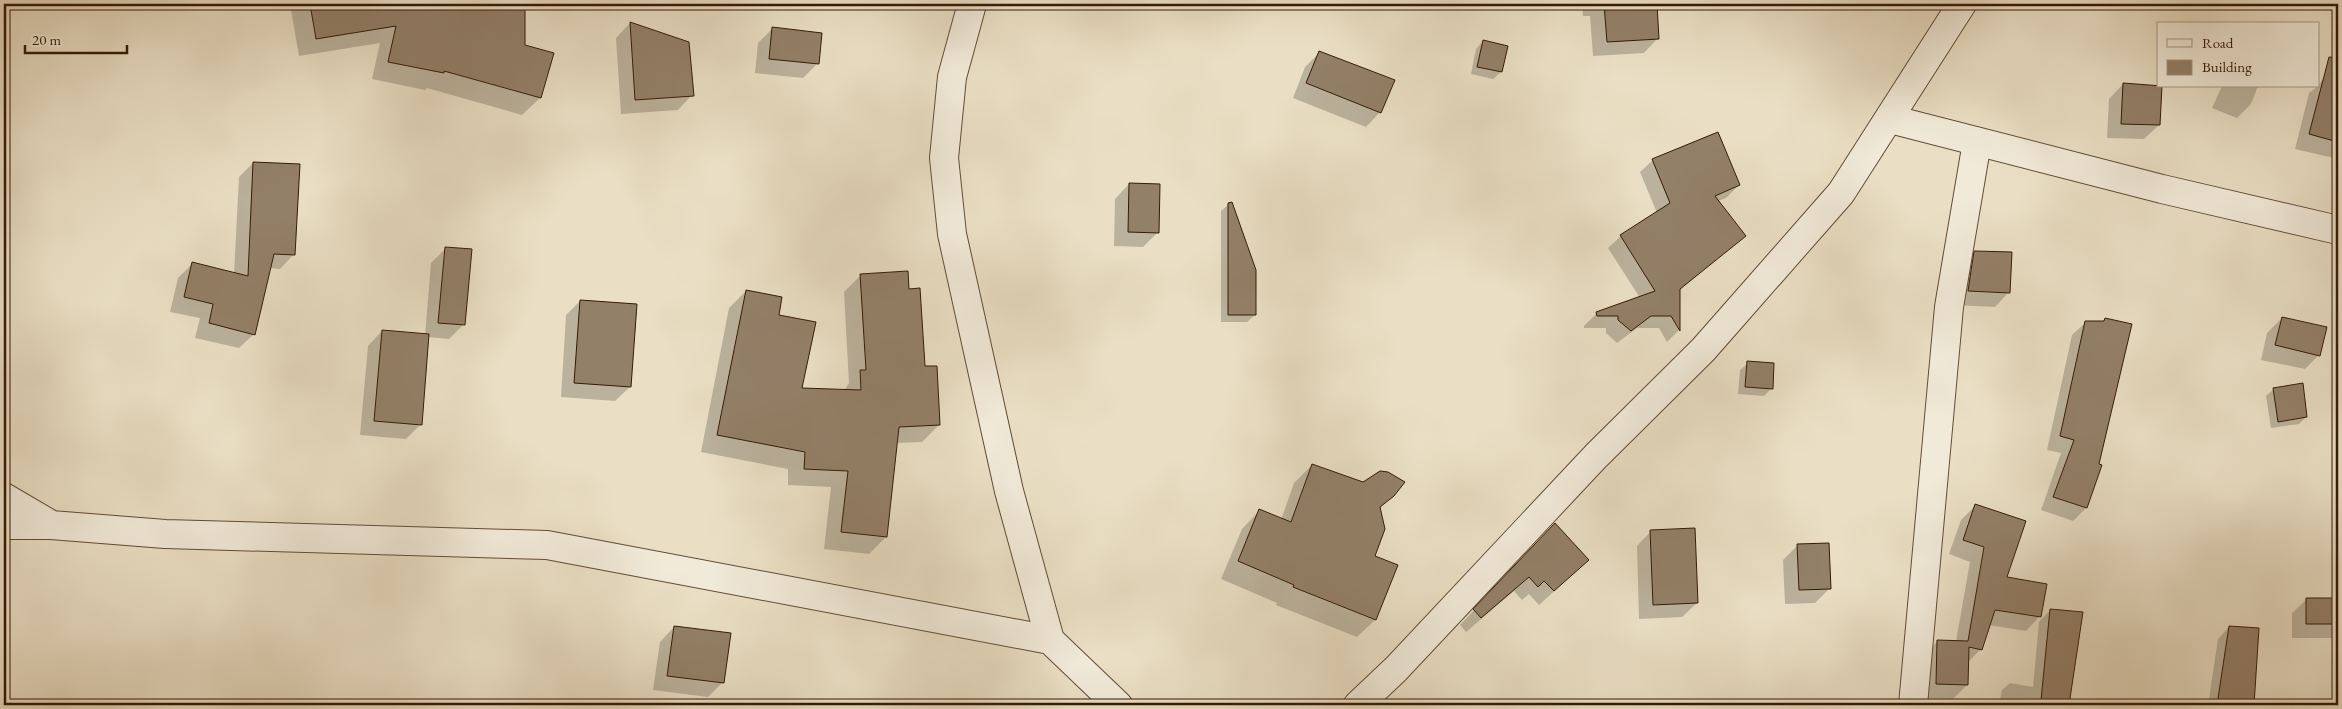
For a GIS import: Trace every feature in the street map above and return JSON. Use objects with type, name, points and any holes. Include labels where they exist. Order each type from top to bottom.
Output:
[{"type":"street","points":[[972,4],[952,77],[945,149],[952,234],[1009,491],[1050,640],[1118,705]]},
{"type":"street","points":[[1358,705],[1396,669],[1596,456],[1702,350],[1841,193],[1962,4]]},
{"type":"street","points":[[1890,119],[2162,189],[2338,230]]},
{"type":"street","points":[[1913,705],[1949,307],[1977,142]]},
{"type":"street","points":[[4,497],[51,525]]},
{"type":"street","points":[[4,525],[51,525],[165,534],[547,545],[1050,640]]},
{"type":"building","points":[[310,4],[525,4],[525,45],[554,53],[541,98],[444,71],[444,73],[388,62],[396,26],[316,39]]},
{"type":"building","points":[[1604,4],[1657,4],[1659,39],[1607,42]]},
{"type":"building","points":[[630,22],[689,42],[694,96],[635,100]]},
{"type":"building","points":[[772,27],[822,33],[819,64],[769,59]]},
{"type":"building","points":[[1483,40],[1508,46],[1502,72],[1477,67]]},
{"type":"building","points":[[1319,51],[1395,80],[1381,113],[1306,83]]},
{"type":"building","points":[[2329,57],[2338,58],[2338,142],[2309,134]]},
{"type":"building","points":[[2123,83],[2157,86],[2157,88],[2162,88],[2160,125],[2121,124]]},
{"type":"building","points":[[1718,132],[1740,185],[1715,196],[1746,236],[1680,289],[1680,331],[1671,316],[1651,316],[1631,331],[1618,320],[1618,316],[1597,316],[1596,312],[1655,291],[1620,235],[1670,203],[1652,159]]},
{"type":"building","points":[[253,162],[300,164],[295,255],[274,254],[255,335],[209,323],[213,304],[184,297],[192,262],[248,276]]},
{"type":"building","points":[[1129,183],[1160,184],[1159,233],[1128,232]]},
{"type":"building","points":[[1232,202],[1256,270],[1256,315],[1228,315],[1228,203]]},
{"type":"building","points":[[445,247],[472,249],[465,325],[438,323]]},
{"type":"building","points":[[1974,251],[2012,252],[2010,293],[1968,291]]},
{"type":"building","points":[[908,271],[909,289],[920,288],[925,366],[937,366],[940,425],[899,427],[887,537],[841,532],[848,471],[804,469],[805,452],[717,435],[746,290],[782,297],[779,315],[816,322],[802,388],[861,390],[860,370],[866,370],[860,274]]},
{"type":"building","points":[[580,300],[637,304],[631,387],[574,383]]},
{"type":"building","points":[[2282,317],[2327,327],[2320,356],[2275,345]]},
{"type":"building","points":[[2105,318],[2132,324],[2099,464],[2102,465],[2087,508],[2053,497],[2074,440],[2060,436],[2085,321],[2104,321]]},
{"type":"building","points":[[382,330],[429,334],[422,425],[374,421]]},
{"type":"building","points":[[1747,361],[1774,363],[1773,389],[1745,387]]},
{"type":"building","points":[[2303,383],[2307,417],[2278,422],[2273,388]]},
{"type":"building","points":[[1312,464],[1363,482],[1380,471],[1388,472],[1405,482],[1394,496],[1380,507],[1385,529],[1375,556],[1398,565],[1376,620],[1293,587],[1294,585],[1238,561],[1259,509],[1291,522]]},
{"type":"building","points":[[1975,504],[2026,521],[2007,577],[2047,584],[2041,617],[1995,610],[1982,650],[1969,647],[1968,685],[1936,684],[1937,640],[1968,641],[1984,547],[1963,540]]},
{"type":"building","points":[[1555,523],[1589,560],[1554,591],[1544,581],[1538,587],[1529,577],[1481,618],[1473,609]]},
{"type":"building","points":[[1695,528],[1698,603],[1653,605],[1650,530]]},
{"type":"building","points":[[1829,543],[1831,589],[1799,590],[1797,544]]},
{"type":"building","points":[[2306,598],[2338,598],[2338,624],[2306,624]]},
{"type":"building","points":[[2050,609],[2083,612],[2069,705],[2041,700]]},
{"type":"building","points":[[674,626],[731,633],[724,683],[667,676]]},
{"type":"building","points":[[2229,626],[2259,628],[2254,705],[2217,705]]}]
